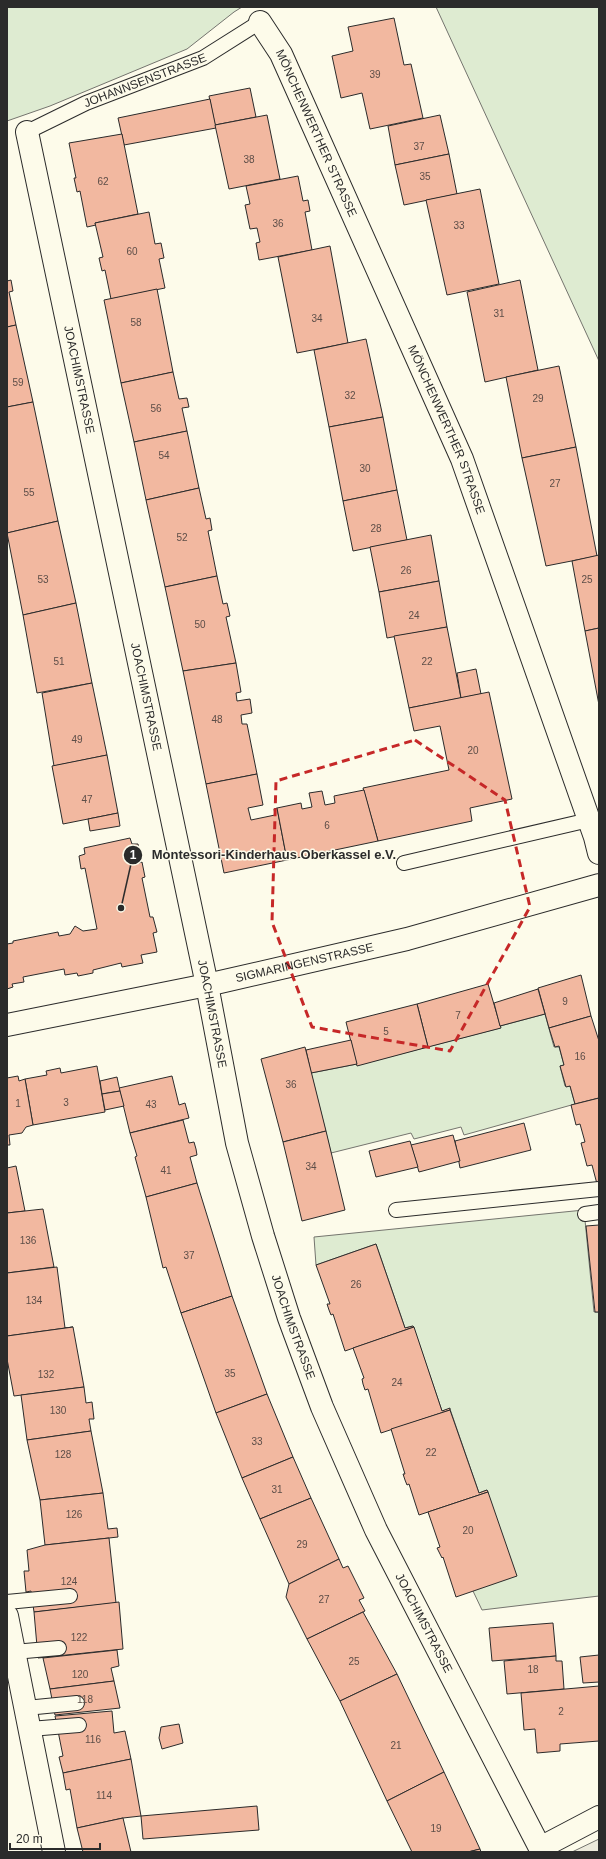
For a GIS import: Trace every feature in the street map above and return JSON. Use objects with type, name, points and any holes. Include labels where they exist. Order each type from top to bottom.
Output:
[{"type":"street","name":"MÖNCHENWERTHER STRASSE","points":[[260,22],[281,54],[462,459],[589,820],[599,853]]},
{"type":"street","name":"JOACHIMSTRASSE","points":[[27,132],[207,985],[237,1143],[263,1236],[289,1318],[322,1407],[376,1530],[540,1848],[599,1817]]},
{"type":"street","name":"SIGMARINGENSTRASSE","points":[[7,1025],[207,985],[407,939],[599,885]]},
{"type":"street","points":[[7,1616],[54,1852]]},
{"type":"lane","name":"JOHANNSENSTRASSE","points":[[27,132],[86,103],[203,58],[260,22]]},
{"type":"lane","points":[[404,862],[589,820]]},
{"type":"lane","points":[[396,1210],[599,1189]]},
{"type":"lane","points":[[7,1602],[70,1596]]},
{"type":"lane","points":[[14,1652],[59,1648]]},
{"type":"lane","points":[[26,1708],[77,1703]]},
{"type":"lane","points":[[30,1729],[79,1725]]},
{"type":"highlighted area","points":[[415,740],[505,800],[530,907],[450,1051],[312,1027],[272,922],[276,781]]},
{"type":"green space","points":[[7,7],[242,7],[187,49],[50,106],[7,121]]},
{"type":"green space","points":[[436,7],[599,7],[599,361]]},
{"type":"green space","points":[[545,1014],[554,1047],[559,1047],[564,1065],[560,1066],[565,1086],[570,1086],[575,1104],[464,1135],[461,1127],[414,1139],[411,1133],[331,1153],[311,1073],[358,1065],[500,1028],[500,1026]]},
{"type":"green space","points":[[584,1210],[594,1312],[599,1312],[599,1596],[482,1610],[473,1591],[488,1492],[487,1490],[479,1493],[450,1409],[442,1411],[413,1326],[405,1328],[376,1244],[316,1265],[314,1237]]},
{"type":"shaded area","points":[[599,1839],[599,1852],[572,1852]]},
{"type":"building","points":[[394,18],[404,65],[411,64],[423,118],[370,129],[362,93],[341,98],[332,56],[353,51],[348,27]]},
{"type":"building","points":[[250,88],[256,117],[215,125],[209,96]]},
{"type":"building","points":[[210,99],[216,128],[124,145],[118,118]]},
{"type":"building","points":[[267,115],[280,179],[229,189],[215,125]]},
{"type":"building","points":[[440,115],[449,154],[395,165],[388,126]]},
{"type":"building","points":[[122,134],[138,214],[95,223],[96,225],[87,227],[80,191],[77,192],[74,178],[76,178],[69,143]]},
{"type":"building","points":[[449,154],[457,194],[404,205],[395,165]]},
{"type":"building","points":[[298,176],[303,201],[308,200],[310,211],[305,212],[312,250],[259,260],[256,243],[260,242],[257,228],[250,229],[245,205],[250,204],[246,186]]},
{"type":"building","points":[[480,189],[499,284],[447,295],[426,200]]},
{"type":"building","points":[[149,212],[155,244],[161,243],[164,258],[159,259],[165,288],[111,299],[105,270],[102,271],[99,258],[103,257],[95,223]]},
{"type":"building","points":[[330,246],[348,343],[297,353],[278,257]]},
{"type":"building","points":[[11,280],[13,291],[9,292],[16,325],[7,327],[7,281]]},
{"type":"building","points":[[520,280],[538,370],[485,382],[467,292]]},
{"type":"building","points":[[157,289],[173,372],[121,383],[104,300]]},
{"type":"building","points":[[16,325],[33,402],[7,407],[7,327]]},
{"type":"building","points":[[366,339],[383,417],[329,427],[314,350]]},
{"type":"building","points":[[559,366],[576,447],[522,458],[506,377]]},
{"type":"building","points":[[173,372],[179,399],[187,398],[189,407],[182,408],[187,431],[134,442],[121,383]]},
{"type":"building","points":[[33,402],[58,521],[7,533],[7,407]]},
{"type":"building","points":[[383,417],[397,490],[343,501],[329,427]]},
{"type":"building","points":[[187,431],[199,488],[146,500],[134,442]]},
{"type":"building","points":[[576,447],[597,556],[546,566],[522,458]]},
{"type":"building","points":[[199,488],[206,519],[210,518],[212,530],[208,531],[217,576],[165,587],[146,500]]},
{"type":"building","points":[[397,490],[407,540],[353,551],[343,501]]},
{"type":"building","points":[[58,521],[76,603],[23,615],[7,533]]},
{"type":"building","points":[[431,535],[439,581],[379,592],[370,547]]},
{"type":"building","points":[[599,555],[599,628],[585,631],[572,561]]},
{"type":"building","points":[[217,576],[223,604],[227,603],[230,616],[226,617],[236,663],[183,671],[165,587]]},
{"type":"building","points":[[439,581],[447,627],[387,638],[379,592]]},
{"type":"building","points":[[76,603],[92,683],[37,693],[23,615]]},
{"type":"building","points":[[447,627],[461,698],[409,708],[394,636]]},
{"type":"building","points":[[599,628],[599,705],[585,631]]},
{"type":"building","points":[[236,663],[241,692],[236,693],[237,701],[250,699],[252,713],[241,715],[242,724],[247,724],[257,774],[206,784],[183,671]]},
{"type":"building","points":[[476,669],[481,694],[461,698],[457,673]]},
{"type":"building","points":[[92,683],[107,755],[54,766],[42,693]]},
{"type":"building","points":[[489,692],[512,799],[470,808],[472,821],[378,841],[363,788],[449,770],[440,726],[414,731],[409,708]]},
{"type":"building","points":[[107,755],[118,813],[63,824],[52,766]]},
{"type":"building","points":[[257,774],[263,805],[248,808],[251,820],[275,815],[274,809],[277,808],[287,860],[224,873],[206,784]]},
{"type":"building","points":[[364,790],[378,841],[287,860],[277,808],[301,803],[302,809],[312,807],[309,793],[322,791],[325,805],[335,803],[334,796]]},
{"type":"building","points":[[118,813],[120,826],[90,831],[88,819]]},
{"type":"building","points":[[130,838],[132,844],[138,844],[140,855],[138,856],[139,863],[142,862],[145,877],[142,878],[150,917],[153,917],[157,932],[153,933],[157,952],[141,955],[143,963],[122,967],[121,963],[93,970],[93,973],[78,976],[77,973],[65,975],[64,969],[23,977],[24,982],[12,984],[13,987],[7,989],[7,944],[13,943],[13,941],[58,932],[59,936],[70,934],[75,926],[83,931],[97,929],[85,868],[81,869],[79,856],[85,854],[84,848]]},
{"type":"building","points":[[581,975],[591,1016],[549,1028],[538,988]]},
{"type":"building","points":[[488,984],[501,1028],[428,1047],[417,1004]]},
{"type":"building","points":[[538,989],[545,1014],[500,1026],[494,1003]]},
{"type":"building","points":[[417,1004],[428,1047],[357,1066],[346,1022]]},
{"type":"building","points":[[591,1016],[599,1041],[599,1098],[575,1104],[570,1086],[566,1087],[560,1066],[564,1065],[559,1046],[555,1047],[549,1028]]},
{"type":"building","points":[[351,1040],[357,1064],[311,1073],[306,1050]]},
{"type":"building","points":[[305,1047],[326,1131],[283,1142],[261,1059]]},
{"type":"building","points":[[97,1066],[105,1112],[33,1125],[25,1079],[47,1075],[46,1071],[60,1068],[61,1073]]},
{"type":"building","points":[[18,1076],[19,1081],[25,1079],[33,1125],[26,1127],[22,1133],[9,1135],[10,1145],[7,1145],[7,1078]]},
{"type":"building","points":[[172,1076],[179,1105],[185,1103],[189,1118],[130,1133],[119,1088]]},
{"type":"building","points":[[117,1077],[120,1091],[102,1094],[100,1081]]},
{"type":"building","points":[[120,1091],[124,1106],[105,1110],[102,1094]]},
{"type":"building","points":[[599,1098],[599,1183],[597,1184],[592,1165],[587,1166],[581,1143],[585,1142],[580,1124],[576,1125],[571,1105]]},
{"type":"building","points":[[183,1120],[189,1143],[194,1142],[196,1149],[197,1155],[190,1157],[197,1183],[146,1197],[135,1157],[137,1156],[130,1133]]},
{"type":"building","points":[[524,1123],[531,1150],[460,1168],[455,1141]]},
{"type":"building","points":[[326,1131],[345,1210],[302,1221],[283,1142]]},
{"type":"building","points":[[453,1135],[460,1161],[419,1172],[411,1145]]},
{"type":"building","points":[[410,1141],[418,1167],[376,1177],[369,1151]]},
{"type":"building","points":[[16,1166],[25,1211],[7,1213],[7,1168]]},
{"type":"building","points":[[197,1183],[232,1296],[181,1313],[166,1267],[163,1268],[146,1197]]},
{"type":"building","points":[[43,1209],[54,1267],[7,1273],[7,1213]]},
{"type":"building","points":[[599,1225],[599,1312],[595,1312],[586,1226]]},
{"type":"building","points":[[376,1244],[405,1328],[414,1327],[345,1351],[333,1314],[331,1315],[329,1310],[327,1304],[330,1304],[316,1265]]},
{"type":"building","points":[[57,1267],[65,1328],[73,1327],[7,1336],[7,1273]]},
{"type":"building","points":[[232,1296],[267,1394],[216,1413],[181,1313]]},
{"type":"building","points":[[73,1327],[84,1387],[14,1396],[7,1359],[7,1336]]},
{"type":"building","points":[[414,1327],[442,1411],[450,1408],[450,1410],[381,1433],[368,1389],[365,1390],[363,1384],[362,1379],[364,1378],[353,1348]]},
{"type":"building","points":[[84,1387],[86,1403],[92,1402],[94,1419],[89,1419],[91,1431],[27,1440],[21,1395]]},
{"type":"building","points":[[267,1394],[293,1457],[242,1478],[216,1413]]},
{"type":"building","points":[[450,1410],[479,1493],[487,1490],[488,1492],[419,1515],[409,1484],[407,1485],[403,1474],[405,1474],[391,1429]]},
{"type":"building","points":[[91,1431],[103,1493],[40,1500],[27,1440]]},
{"type":"building","points":[[293,1457],[311,1498],[260,1519],[242,1478]]},
{"type":"building","points":[[488,1492],[517,1576],[456,1597],[443,1557],[442,1558],[437,1548],[440,1547],[428,1512]]},
{"type":"building","points":[[103,1493],[108,1529],[117,1528],[118,1537],[45,1545],[40,1500]]},
{"type":"building","points":[[311,1498],[339,1559],[289,1584],[260,1519]]},
{"type":"building","points":[[109,1538],[116,1603],[34,1612],[31,1591],[26,1592],[24,1571],[29,1571],[27,1550],[45,1545]]},
{"type":"building","points":[[339,1559],[343,1568],[348,1566],[364,1598],[359,1600],[365,1611],[307,1639],[286,1597],[289,1584]]},
{"type":"building","points":[[119,1602],[123,1649],[38,1658],[34,1612]]},
{"type":"building","points":[[363,1612],[397,1674],[340,1701],[307,1639]]},
{"type":"building","points":[[553,1623],[556,1656],[492,1661],[489,1628]]},
{"type":"building","points":[[117,1650],[119,1666],[111,1668],[114,1681],[50,1689],[43,1658]]},
{"type":"building","points":[[599,1655],[599,1682],[583,1683],[580,1657]]},
{"type":"building","points":[[556,1656],[556,1661],[562,1661],[564,1689],[507,1694],[504,1661]]},
{"type":"building","points":[[397,1674],[444,1772],[387,1801],[340,1701]]},
{"type":"building","points":[[114,1681],[120,1708],[55,1715],[50,1689]]},
{"type":"building","points":[[599,1686],[599,1741],[560,1744],[560,1751],[537,1753],[535,1729],[524,1730],[521,1693]]},
{"type":"building","points":[[112,1711],[114,1733],[125,1731],[131,1759],[63,1773],[59,1757],[63,1756],[55,1716]]},
{"type":"building","points":[[179,1724],[183,1743],[162,1749],[159,1738],[161,1727]]},
{"type":"building","points":[[131,1759],[141,1816],[123,1818],[77,1828],[70,1789],[66,1790],[63,1773]]},
{"type":"building","points":[[444,1772],[480,1849],[468,1852],[412,1852],[387,1801]]},
{"type":"building","points":[[257,1806],[259,1830],[143,1839],[141,1816]]},
{"type":"building","points":[[123,1818],[131,1852],[83,1852],[77,1828]]},
{"type":"building","points":[[480,1849],[481,1852],[468,1852]]},
{"type":"place","name":"Montessori-Kinderhaus Oberkassel e.V.","points":[[121,908]]}]
